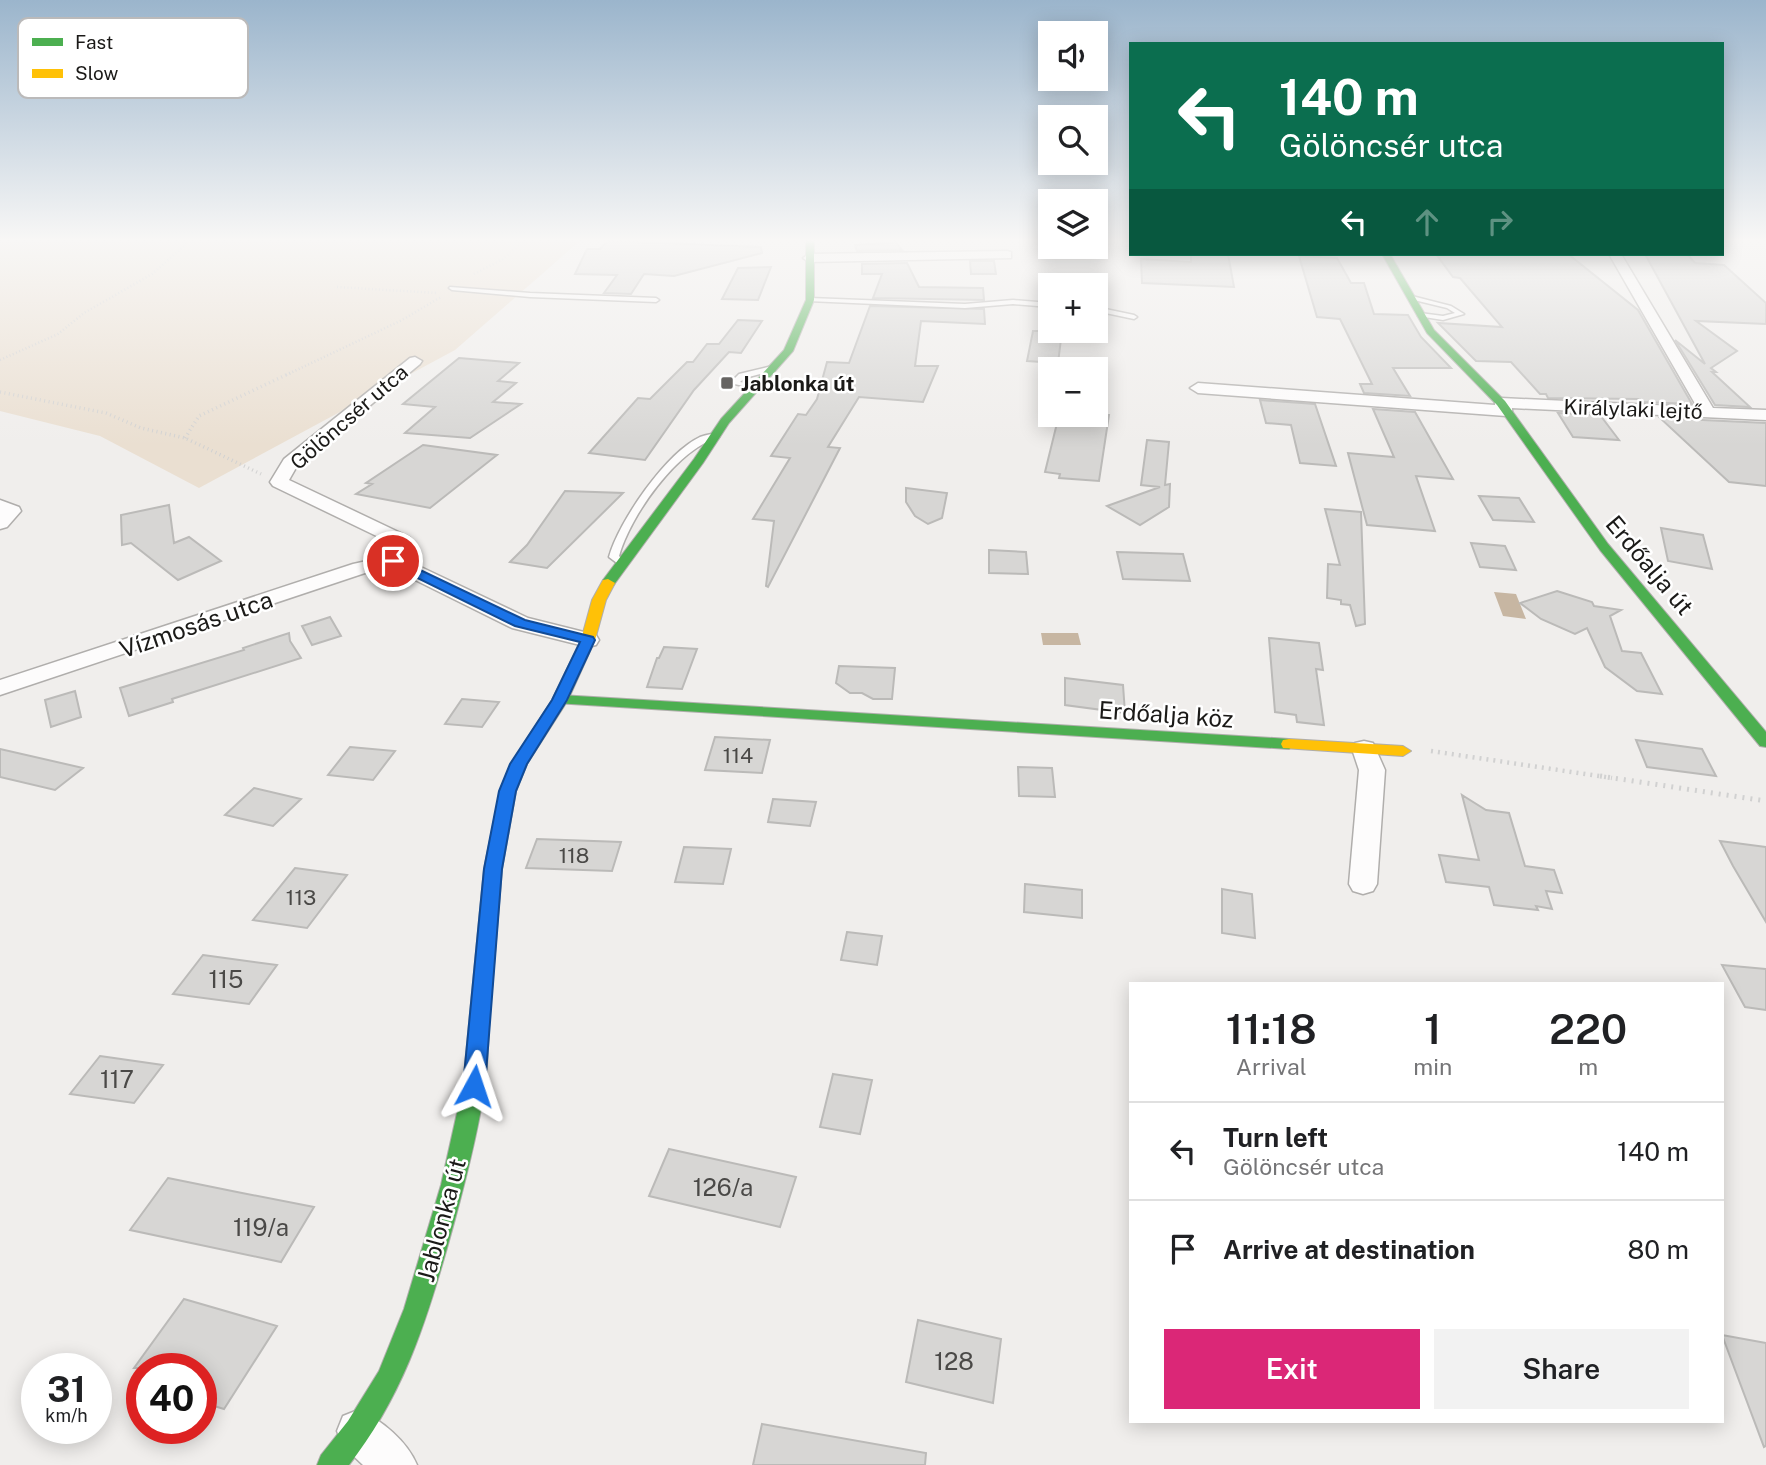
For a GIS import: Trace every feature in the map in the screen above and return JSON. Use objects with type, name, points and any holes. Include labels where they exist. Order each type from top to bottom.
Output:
[{"type":"street","name":"Jablonka út","points":[[331,1465],[358,1431],[388,1380],[417,1309],[453,1185],[474,1086],[493,869],[503,811],[519,764],[560,700],[588,640],[599,600],[621,562],[716,435],[797,335],[807,308]]},
{"type":"street","name":"Erdőalja út","points":[[1417,308],[1439,341],[1503,407],[1604,547],[1766,742]]},
{"type":"street","points":[[1646,308],[1708,412]]},
{"type":"street","name":"Gölöncsér utca","points":[[393,561],[402,541],[279,482],[290,463],[415,361]]},
{"type":"street","points":[[1198,389],[1503,407]]},
{"type":"street","name":"Királylaki lejtő","points":[[1503,407],[1766,415]]},
{"type":"street","points":[[393,561],[520,623],[588,640]]},
{"type":"street","name":"Vízmosás utca","points":[[0,688],[360,568],[393,561]]},
{"type":"street","name":"Erdőalja köz","points":[[560,700],[1402,751]]},
{"type":"street","points":[[1363,884],[1372,770],[1364,749]]},
{"type":"street","points":[[358,1431],[395,1465]]},
{"type":"lane","points":[[1420,315],[1449,318],[1461,314],[1451,308]]},
{"type":"lane","points":[[1108,312],[1134,317]]},
{"type":"path","points":[[0,360],[64,332],[79,323],[85,313],[93,308]]},
{"type":"path","points":[[185,438],[199,416],[402,320],[420,308]]},
{"type":"path","points":[[0,392],[106,413],[141,428],[185,438],[279,482]]},
{"type":"path","points":[[1402,751],[1430,751],[1766,801]]},
{"type":"shaded area","points":[[0,308],[503,308],[455,350],[199,488],[100,436],[0,411]]},
{"type":"shaded area","points":[[1494,592],[1516,594],[1526,619],[1503,616]]},
{"type":"shaded area","points":[[1041,633],[1078,633],[1081,645],[1043,645]]},
{"type":"building","points":[[869,308],[984,309],[985,324],[921,321],[915,366],[938,366],[923,402],[859,397],[828,447],[840,448],[768,587],[774,521],[753,519],[790,458],[771,456],[798,414],[806,415],[817,399],[827,362],[849,363]]},
{"type":"building","points":[[1314,308],[1372,308],[1374,314],[1408,315],[1421,337],[1451,368],[1393,368],[1410,396],[1364,393],[1360,384],[1372,384],[1340,319],[1317,317]]},
{"type":"building","points":[[1486,308],[1636,308],[1692,404],[1643,402],[1640,399],[1548,398],[1546,394],[1540,394],[1511,362],[1476,361],[1438,323],[1502,327]]},
{"type":"building","points":[[1675,308],[1766,308],[1766,324],[1696,321],[1737,351],[1711,368],[1716,372],[1712,372],[1750,407],[1715,405],[1675,340],[1705,364]]},
{"type":"building","points":[[738,320],[762,321],[741,353],[729,352],[694,390],[645,460],[589,453],[638,398],[650,399],[687,362],[693,362],[707,344],[719,344]]},
{"type":"building","points":[[1033,331],[1038,331],[1038,343],[1060,343],[1059,357],[1038,357],[1038,362],[1027,361]]},
{"type":"building","points":[[459,358],[519,363],[498,381],[516,383],[493,402],[521,404],[470,438],[405,433],[435,407],[403,404]]},
{"type":"building","points":[[1260,400],[1315,404],[1336,466],[1300,463],[1291,425],[1266,423]]},
{"type":"building","points":[[1373,409],[1415,412],[1453,479],[1416,476],[1435,531],[1367,525],[1348,453],[1394,457]]},
{"type":"building","points":[[1558,413],[1600,415],[1619,440],[1573,437]]},
{"type":"building","points":[[1660,418],[1766,423],[1766,486],[1729,482]]},
{"type":"building","points":[[1056,427],[1107,427],[1099,481],[1059,478],[1060,474],[1045,472]]},
{"type":"building","points":[[1147,440],[1169,442],[1165,485],[1170,484],[1169,507],[1140,525],[1107,506],[1160,487],[1141,485]]},
{"type":"building","points":[[423,445],[497,455],[430,508],[356,494],[372,484],[366,483]]},
{"type":"building","points":[[906,488],[947,493],[942,518],[928,524],[915,516],[906,502]]},
{"type":"building","points":[[565,491],[623,493],[547,568],[510,562],[527,545]]},
{"type":"building","points":[[1479,496],[1519,498],[1534,522],[1493,520]]},
{"type":"building","points":[[169,505],[174,543],[189,537],[221,561],[178,580],[131,543],[122,545],[121,515]]},
{"type":"building","points":[[1325,509],[1361,512],[1365,624],[1356,626],[1350,605],[1341,604],[1341,600],[1327,598],[1328,564],[1340,565]]},
{"type":"building","points":[[1661,528],[1703,535],[1712,569],[1668,561]]},
{"type":"building","points":[[1471,543],[1505,546],[1516,570],[1480,567]]},
{"type":"building","points":[[989,550],[1026,552],[1028,574],[989,573]]},
{"type":"building","points":[[1117,552],[1183,554],[1190,581],[1123,579]]},
{"type":"building","points":[[1557,591],[1592,602],[1594,606],[1621,610],[1610,616],[1622,651],[1641,653],[1662,694],[1637,691],[1605,667],[1587,628],[1575,634],[1541,619],[1520,603]]},
{"type":"building","points":[[330,617],[341,636],[312,645],[302,626]]},
{"type":"building","points":[[289,633],[290,641],[301,658],[172,699],[173,702],[129,716],[120,688],[244,650],[243,648]]},
{"type":"building","points":[[1269,638],[1319,643],[1323,670],[1316,669],[1324,725],[1297,722],[1296,715],[1275,712]]},
{"type":"building","points":[[664,647],[697,649],[682,689],[647,687],[657,658]]},
{"type":"building","points":[[839,666],[895,668],[892,699],[873,699],[862,693],[850,693],[836,683]]},
{"type":"building","points":[[1065,678],[1123,685],[1125,713],[1065,705]]},
{"type":"building","points":[[75,691],[81,717],[51,727],[45,700]]},
{"type":"building","points":[[462,699],[499,702],[482,727],[445,724]]},
{"type":"building","points":[[715,737],[770,740],[762,773],[705,770]]},
{"type":"building","points":[[1636,740],[1702,749],[1716,776],[1647,767]]},
{"type":"building","points":[[350,747],[395,751],[373,780],[328,775]]},
{"type":"building","points":[[0,749],[83,768],[55,790],[0,777]]},
{"type":"building","points":[[1018,767],[1052,768],[1055,797],[1019,796]]},
{"type":"building","points":[[254,788],[301,799],[273,826],[225,815]]},
{"type":"building","points":[[1462,795],[1486,810],[1509,813],[1525,866],[1554,870],[1562,893],[1546,891],[1552,909],[1494,905],[1489,887],[1446,882],[1439,855],[1479,860]]},
{"type":"building","points":[[773,799],[816,802],[810,826],[768,822]]},
{"type":"building","points":[[537,839],[621,842],[612,871],[526,868]]},
{"type":"building","points":[[1720,841],[1766,847],[1766,922],[1733,866]]},
{"type":"building","points":[[684,847],[731,849],[723,884],[675,882]]},
{"type":"building","points":[[295,868],[347,875],[307,928],[253,920]]},
{"type":"building","points":[[1025,884],[1082,890],[1082,918],[1024,912]]},
{"type":"building","points":[[1222,889],[1252,894],[1255,938],[1222,933]]},
{"type":"building","points":[[847,932],[882,936],[877,965],[841,960]]},
{"type":"building","points":[[203,955],[277,965],[249,1004],[173,994]]},
{"type":"building","points":[[1722,965],[1766,969],[1766,1010],[1745,1007]]},
{"type":"building","points":[[100,1056],[163,1065],[134,1103],[70,1094]]},
{"type":"building","points":[[833,1074],[872,1080],[860,1134],[820,1127]]},
{"type":"building","points":[[669,1149],[796,1177],[780,1227],[649,1196]]},
{"type":"building","points":[[168,1178],[314,1207],[281,1262],[130,1230]]},
{"type":"building","points":[[184,1299],[277,1326],[224,1409],[217,1407],[217,1353],[145,1353]]},
{"type":"building","points":[[918,1320],[1001,1339],[993,1403],[906,1382]]},
{"type":"building","points":[[1724,1335],[1766,1343],[1764,1447],[1724,1340]]},
{"type":"building","points":[[762,1424],[926,1453],[925,1465],[753,1465]]},
{"type":"traffic: fast","points":[[608,583],[699,461],[725,421],[788,351],[806,308]]},
{"type":"traffic: fast","points":[[1417,308],[1430,331],[1501,403],[1604,547],[1766,742]]},
{"type":"traffic: fast","points":[[560,700],[1289,744]]},
{"type":"traffic: fast","points":[[331,1465],[358,1431],[389,1380],[417,1309],[453,1185],[474,1086],[480,1013]]},
{"type":"traffic: slow","points":[[480,1013],[493,869],[508,791],[519,764],[560,700],[588,640],[599,600],[608,583]]},
{"type":"traffic: slow","points":[[1289,744],[1403,751]]},
{"type":"place","name":"Jablonka út","points":[[727,383]]},
{"type":"route","points":[[393,561],[520,623],[588,640],[560,700],[519,764],[508,791],[493,869],[474,1086]]}]
